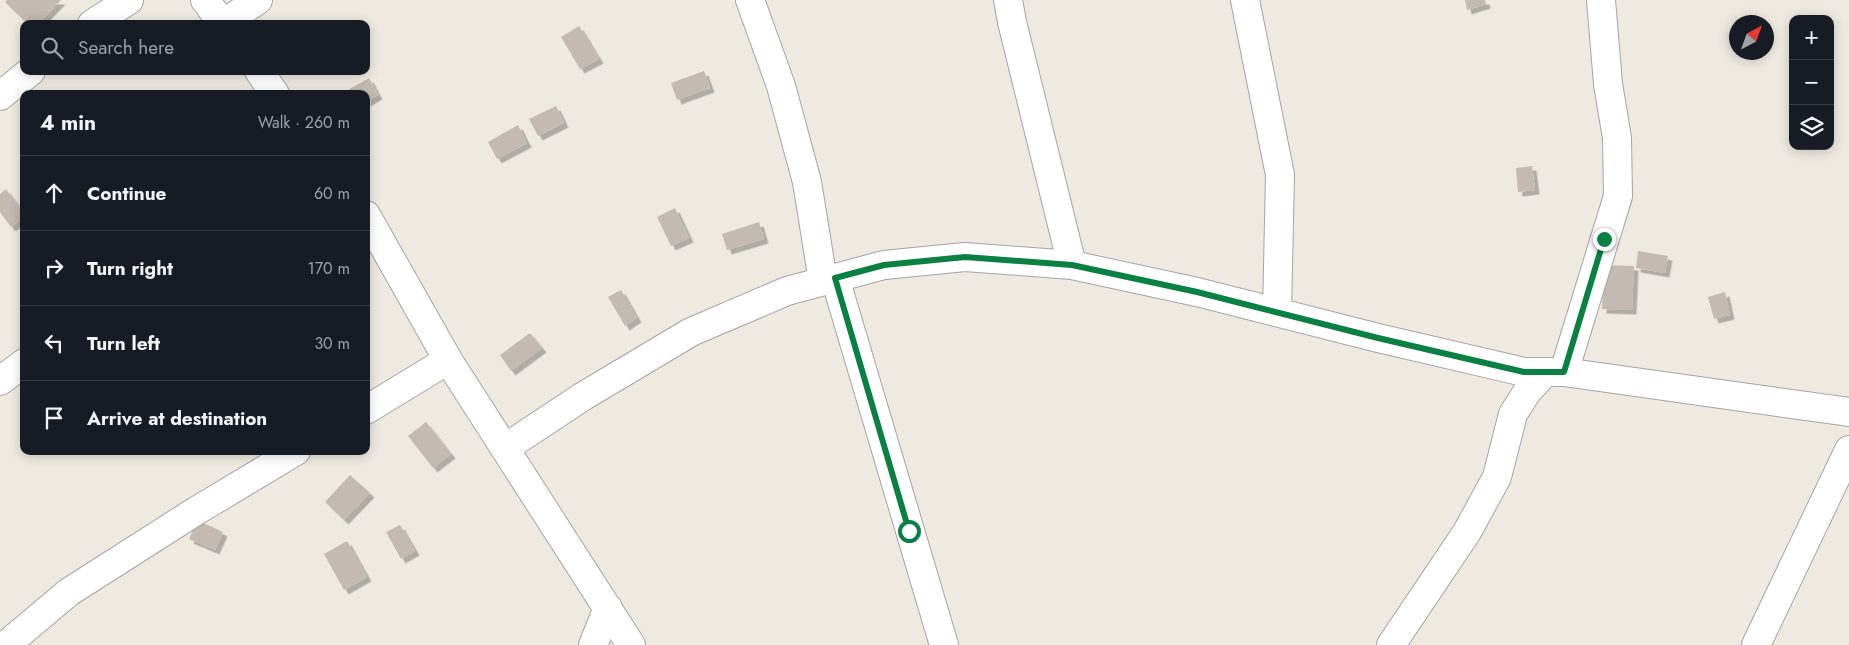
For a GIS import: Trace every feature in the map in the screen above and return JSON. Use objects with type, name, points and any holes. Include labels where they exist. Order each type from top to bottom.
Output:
[{"type":"street","points":[[98,20],[129,0]]},
{"type":"street","points":[[205,0],[220,20]]},
{"type":"street","points":[[229,20],[258,0]]},
{"type":"street","points":[[750,0],[781,86],[808,182],[829,280],[944,645]]},
{"type":"street","points":[[1008,0],[1072,265]]},
{"type":"street","points":[[1245,0],[1280,175],[1277,312]]},
{"type":"street","points":[[1391,645],[1467,532],[1497,476],[1513,414],[1527,392],[1555,372],[1618,196],[1617,138],[1608,84],[1601,0]]},
{"type":"street","points":[[0,96],[26,75]]},
{"type":"street","points":[[261,75],[272,90]]},
{"type":"street","points":[[370,222],[448,360],[631,645]]},
{"type":"street","points":[[505,448],[582,397],[691,332],[787,291],[884,265],[965,257],[1072,265],[1197,292],[1524,372],[1555,372],[1849,412]]},
{"type":"street","points":[[370,408],[448,360]]},
{"type":"street","points":[[0,381],[20,365]]},
{"type":"street","points":[[1756,645],[1849,450]]},
{"type":"street","points":[[6,645],[69,592],[196,511],[289,455]]},
{"type":"street","points":[[592,645],[608,608]]},
{"type":"building","points":[[7,0],[61,0],[42,20],[24,20],[5,2]]},
{"type":"building","points":[[1465,0],[1485,0],[1486,4],[1467,10]]},
{"type":"building","points":[[579,26],[599,59],[580,69],[561,37]]},
{"type":"building","points":[[704,71],[710,88],[677,100],[671,83]]},
{"type":"building","points":[[369,78],[378,95],[370,100],[370,90],[348,90]]},
{"type":"building","points":[[556,106],[564,123],[538,136],[529,119]]},
{"type":"building","points":[[518,125],[527,143],[497,159],[488,142]]},
{"type":"building","points":[[1532,166],[1535,190],[1518,192],[1516,168]]},
{"type":"building","points":[[6,189],[20,208],[20,221],[11,227],[0,212],[0,194]]},
{"type":"building","points":[[675,208],[689,238],[671,246],[657,217]]},
{"type":"building","points":[[759,222],[764,239],[727,250],[722,234]]},
{"type":"building","points":[[1638,251],[1668,256],[1665,273],[1636,268]]},
{"type":"building","points":[[1604,265],[1634,266],[1632,310],[1602,309]]},
{"type":"building","points":[[621,290],[637,318],[625,326],[608,297]]},
{"type":"building","points":[[1725,292],[1730,315],[1714,319],[1708,297]]},
{"type":"building","points":[[530,333],[542,348],[511,371],[500,355]]},
{"type":"building","points":[[426,422],[451,454],[433,468],[408,436]]},
{"type":"building","points":[[350,475],[370,493],[344,520],[325,502]]},
{"type":"building","points":[[197,520],[223,532],[215,550],[189,539]]},
{"type":"building","points":[[400,525],[415,551],[401,559],[386,532]]},
{"type":"building","points":[[347,541],[367,577],[344,590],[324,554]]},
{"type":"route","points":[[909,531],[835,278],[884,265],[965,257],[1072,265],[1197,292],[1378,338],[1524,372],[1564,372],[1604,239]]}]
